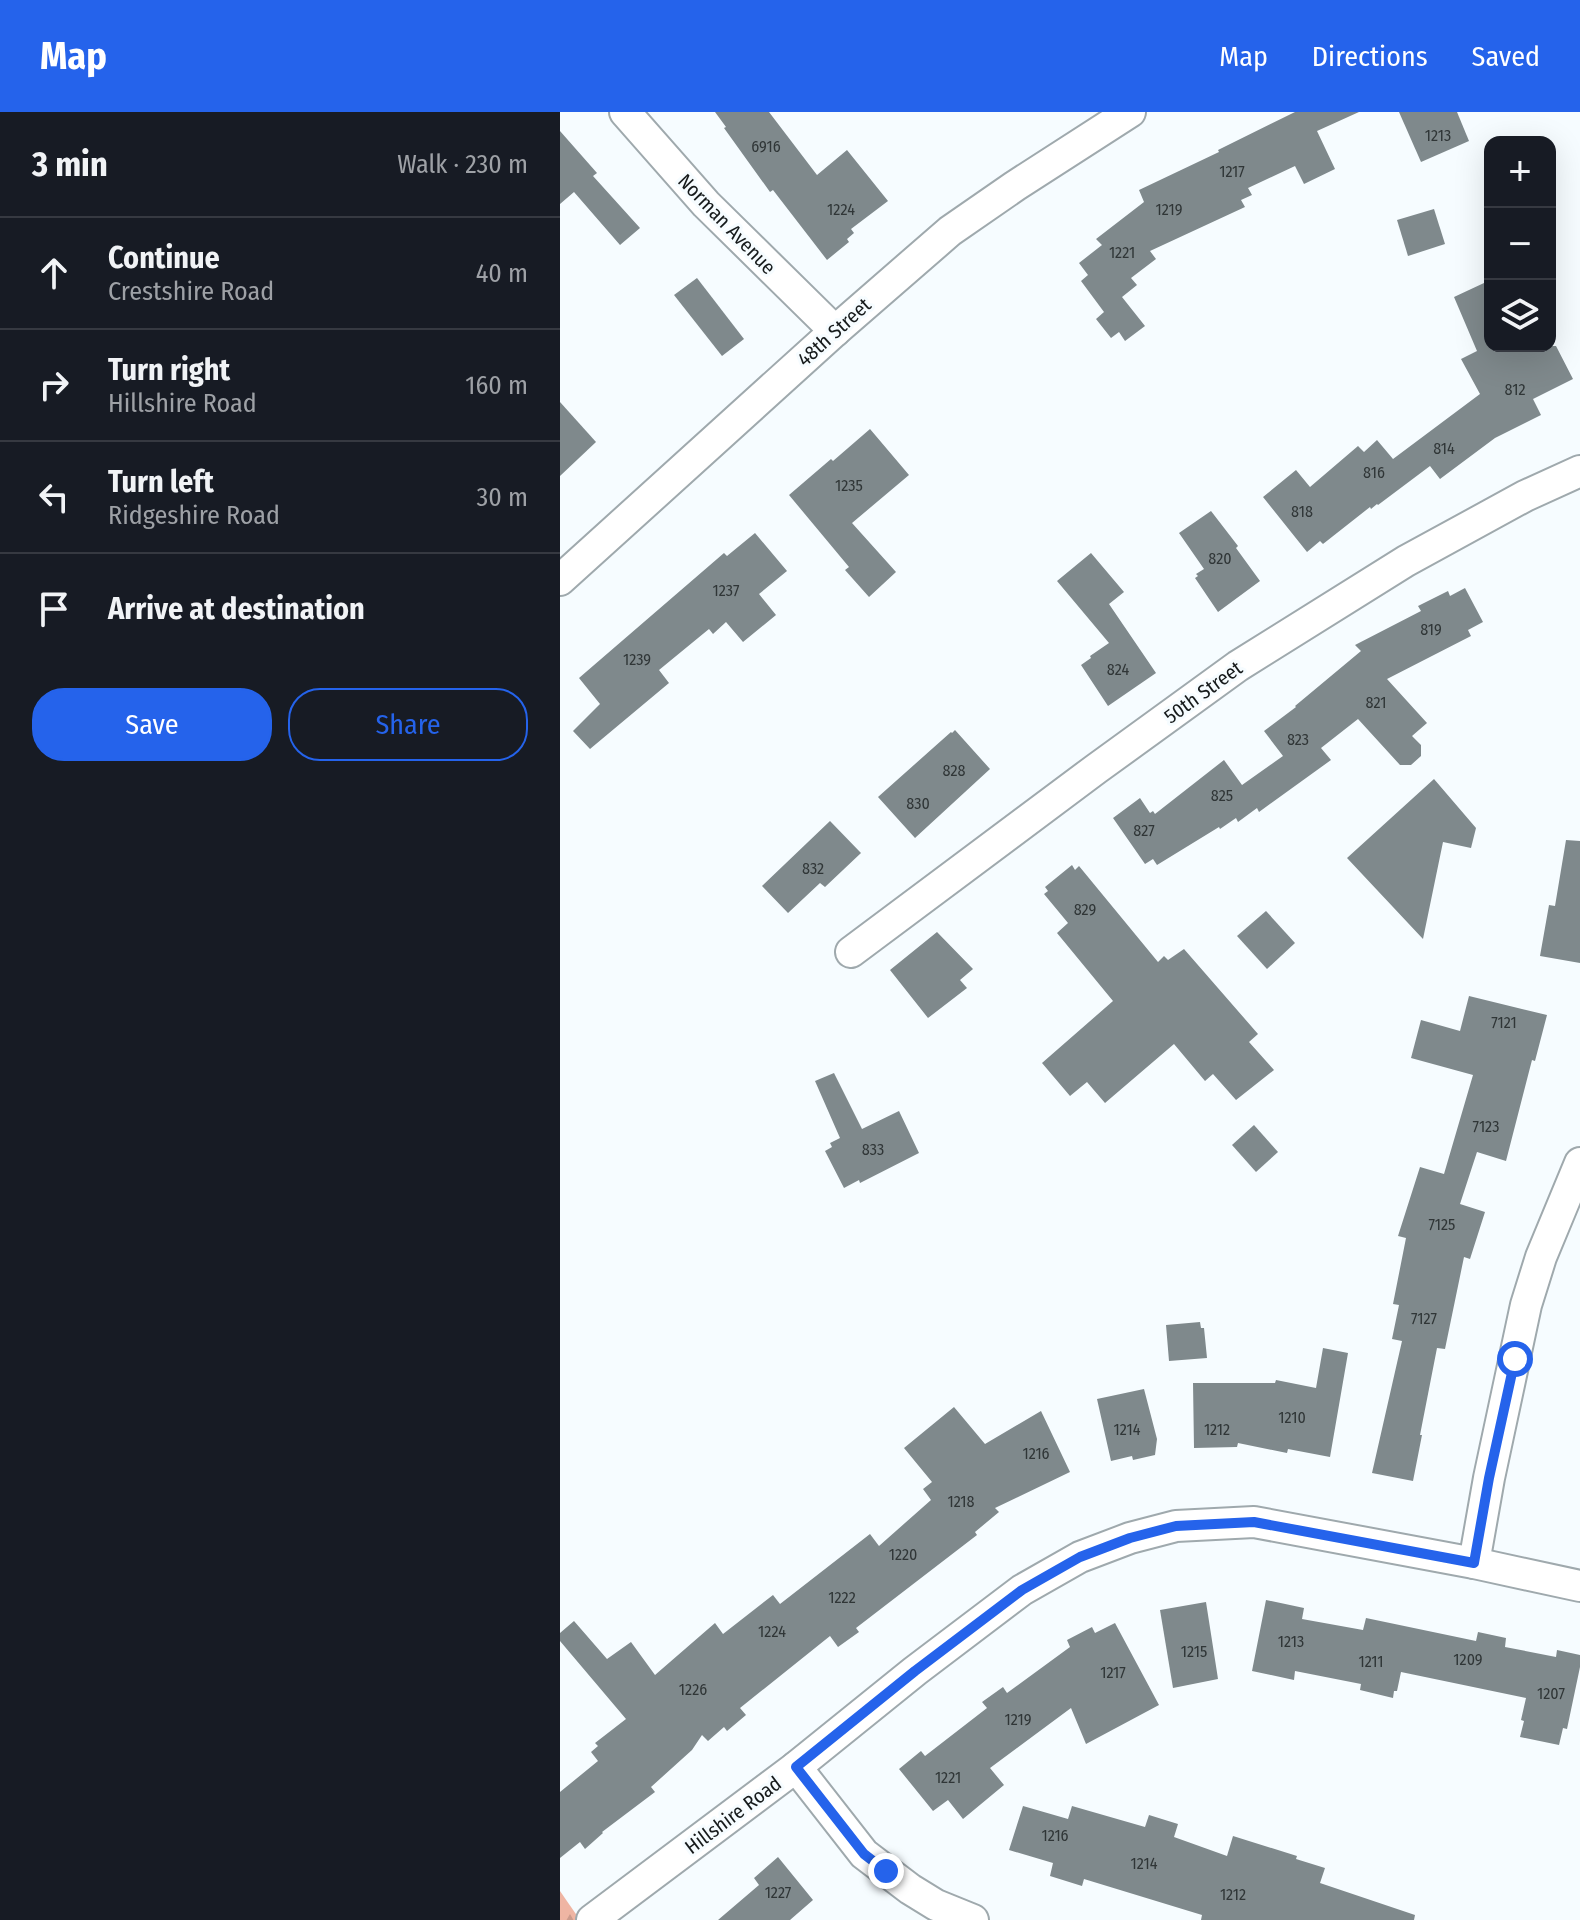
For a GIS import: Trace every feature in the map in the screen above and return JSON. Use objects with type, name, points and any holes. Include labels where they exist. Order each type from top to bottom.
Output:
[{"type":"street","name":"Norman Avenue","points":[[625,112],[706,204],[835,331]]},
{"type":"street","name":"48th Street","points":[[560,580],[950,231],[1130,112]]},
{"type":"street","name":"50th Street","points":[[851,952],[1238,666],[1406,561],[1525,496],[1580,471]]},
{"type":"street","points":[[1474,1563],[1526,1305],[1541,1257],[1580,1163]]},
{"type":"street","name":"Hillshire Road","points":[[592,1920],[796,1767],[1022,1590],[1080,1557],[1130,1538],[1176,1526],[1254,1522],[1580,1586]]},
{"type":"street","points":[[796,1767],[864,1854],[936,1905],[973,1920]]},
{"type":"green space","points":[[560,1891],[580,1920],[560,1920]]},
{"type":"building","points":[[715,112],[769,112],[817,175],[847,150],[888,201],[851,229],[854,233],[847,239],[849,242],[827,260],[773,190],[770,192]]},
{"type":"building","points":[[1295,112],[1359,112],[1317,131],[1335,169],[1304,184],[1295,166],[1248,188],[1252,195],[1241,200],[1245,207],[1150,251],[1156,259],[1131,278],[1137,285],[1122,297],[1145,326],[1125,341],[1119,332],[1111,338],[1096,319],[1104,312],[1081,281],[1088,275],[1079,263],[1102,245],[1096,239],[1144,202],[1139,190]]},
{"type":"building","points":[[1399,112],[1457,112],[1469,141],[1421,162]]},
{"type":"building","points":[[560,131],[597,173],[593,176],[640,228],[620,245],[574,192],[560,204]]},
{"type":"building","points":[[1434,209],[1445,244],[1408,256],[1397,220]]},
{"type":"building","points":[[697,278],[744,339],[722,356],[674,295]]},
{"type":"building","points":[[1484,283],[1484,352],[1556,352],[1556,346],[1573,379],[1533,399],[1541,415],[1495,438],[1440,479],[1430,466],[1323,544],[1320,541],[1307,552],[1263,497],[1296,470],[1310,487],[1358,446],[1364,452],[1377,440],[1393,459],[1480,394],[1461,359],[1477,351],[1454,297]]},
{"type":"building","points":[[560,402],[596,442],[560,476]]},
{"type":"building","points":[[870,429],[909,475],[852,523],[896,572],[869,597],[845,570],[849,567],[789,495]]},
{"type":"building","points":[[1211,511],[1260,581],[1218,612],[1195,578],[1204,569],[1179,533]]},
{"type":"building","points":[[755,533],[787,571],[759,594],[776,615],[743,642],[726,622],[713,634],[709,629],[659,670],[669,683],[590,749],[573,731],[600,704],[579,678],[724,553],[727,556]]},
{"type":"building","points":[[1091,553],[1124,592],[1109,604],[1156,673],[1108,706],[1081,665],[1109,643],[1057,581]]},
{"type":"building","points":[[1465,588],[1483,622],[1468,630],[1471,636],[1387,679],[1427,723],[1412,736],[1421,745],[1421,756],[1411,765],[1400,765],[1358,719],[1321,748],[1331,760],[1259,812],[1257,808],[1238,822],[1236,818],[1157,865],[1153,859],[1145,864],[1113,818],[1140,798],[1150,813],[1153,811],[1155,814],[1224,760],[1242,785],[1283,756],[1264,731],[1361,651],[1355,645],[1421,611],[1418,606],[1448,591],[1450,596]]},
{"type":"building","points":[[955,730],[990,769],[915,838],[878,797]]},
{"type":"building","points":[[1434,779],[1476,828],[1471,848],[1443,842],[1423,939],[1347,858]]},
{"type":"building","points":[[830,821],[861,853],[825,887],[820,883],[788,913],[762,886]]},
{"type":"building","points":[[1566,840],[1580,841],[1580,963],[1540,956],[1549,905],[1555,906]]},
{"type":"building","points":[[1072,865],[1075,870],[1079,866],[1158,962],[1164,956],[1168,960],[1184,949],[1258,1034],[1249,1042],[1274,1070],[1236,1100],[1213,1074],[1205,1081],[1174,1044],[1105,1103],[1087,1082],[1070,1096],[1042,1063],[1113,1001],[1057,933],[1068,923],[1044,894],[1048,891],[1045,887]]},
{"type":"building","points":[[1266,911],[1295,943],[1267,969],[1237,936]]},
{"type":"building","points":[[937,932],[973,969],[960,980],[967,988],[928,1018],[890,970]]},
{"type":"building","points":[[1469,996],[1547,1015],[1506,1161],[1477,1152],[1460,1204],[1485,1212],[1470,1259],[1464,1257],[1445,1349],[1437,1348],[1413,1481],[1372,1473],[1402,1341],[1392,1339],[1399,1305],[1393,1304],[1406,1238],[1398,1236],[1420,1167],[1444,1174],[1473,1075],[1411,1058],[1421,1020],[1460,1031]]},
{"type":"building","points":[[834,1073],[862,1129],[899,1111],[919,1153],[844,1188],[825,1151],[832,1147],[830,1143],[840,1138],[815,1081]]},
{"type":"building","points":[[1254,1125],[1278,1152],[1256,1172],[1232,1145]]},
{"type":"building","points":[[1200,1322],[1201,1328],[1204,1328],[1207,1358],[1169,1361],[1166,1325]]},
{"type":"building","points":[[1323,1348],[1348,1353],[1330,1457],[1288,1449],[1287,1453],[1238,1443],[1237,1447],[1194,1448],[1193,1383],[1275,1383],[1276,1380],[1316,1388]]},
{"type":"building","points":[[1144,1389],[1157,1439],[1155,1455],[1111,1461],[1097,1399]]},
{"type":"building","points":[[954,1407],[985,1444],[1041,1411],[1070,1472],[995,1508],[999,1512],[975,1532],[977,1535],[856,1628],[859,1632],[838,1647],[830,1636],[740,1708],[746,1715],[727,1731],[724,1727],[708,1741],[702,1735],[692,1750],[651,1787],[655,1792],[602,1832],[585,1849],[580,1842],[560,1858],[560,1792],[598,1761],[591,1752],[598,1746],[595,1743],[626,1719],[560,1641],[560,1633],[574,1621],[607,1659],[631,1642],[655,1675],[715,1623],[723,1634],[773,1595],[780,1604],[870,1534],[879,1546],[931,1500],[923,1489],[932,1482],[904,1448]]},
{"type":"building","points":[[1266,1600],[1304,1608],[1302,1619],[1363,1630],[1366,1618],[1476,1641],[1478,1632],[1506,1638],[1505,1647],[1556,1657],[1557,1650],[1580,1655],[1567,1729],[1563,1728],[1559,1745],[1520,1737],[1526,1698],[1401,1672],[1393,1698],[1360,1690],[1361,1684],[1295,1671],[1294,1680],[1252,1671]]},
{"type":"building","points":[[1206,1602],[1218,1679],[1173,1688],[1160,1610]]},
{"type":"building","points":[[1115,1623],[1159,1705],[1086,1744],[1071,1708],[990,1768],[1004,1785],[963,1819],[948,1800],[933,1811],[899,1769],[921,1751],[925,1756],[987,1708],[982,1702],[1003,1687],[1007,1693],[1070,1647],[1067,1640],[1092,1627],[1095,1633]]},
{"type":"building","points":[[1023,1806],[1068,1819],[1072,1806],[1145,1827],[1149,1815],[1178,1824],[1174,1837],[1227,1856],[1233,1836],[1325,1868],[1320,1883],[1415,1915],[1414,1920],[1201,1920],[1202,1915],[1084,1879],[1082,1886],[1050,1876],[1053,1863],[1009,1850]]},
{"type":"building","points":[[778,1857],[813,1900],[790,1920],[718,1920],[759,1885],[754,1878]]},
{"type":"route","points":[[886,1871],[864,1854],[796,1767],[1022,1590],[1080,1557],[1130,1538],[1176,1526],[1254,1522],[1474,1563],[1515,1359]]}]
